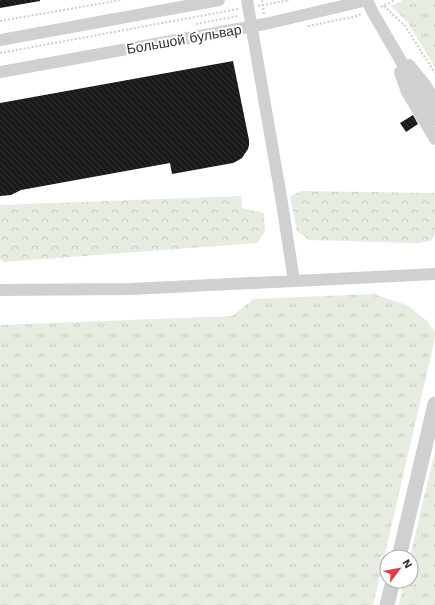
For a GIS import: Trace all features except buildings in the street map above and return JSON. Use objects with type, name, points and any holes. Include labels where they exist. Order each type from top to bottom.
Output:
[{"type":"street","points":[[0,40],[219,0]]},
{"type":"street","points":[[368,0],[372,11],[435,120]]},
{"type":"street","name":"Большой бульвар","points":[[0,72],[251,27],[368,0]]},
{"type":"street","points":[[247,4],[282,203],[294,281]]},
{"type":"street","points":[[390,40],[431,79],[435,86]]},
{"type":"street","points":[[390,40],[424,83],[435,101]]},
{"type":"street","points":[[390,40],[407,92],[435,139]]},
{"type":"street","points":[[0,290],[131,289],[435,274]]},
{"type":"street","points":[[401,549],[435,404]]},
{"type":"street","points":[[387,605],[391,589]]},
{"type":"path","points":[[0,21],[121,0]]},
{"type":"path","points":[[0,53],[247,4],[290,0]]},
{"type":"path","points":[[384,6],[405,26],[435,73]]},
{"type":"green space","points":[[403,0],[435,0],[435,67],[408,23],[391,6]]},
{"type":"green space","points":[[300,191],[435,193],[435,234],[431,241],[416,243],[309,240],[297,231],[290,197]]},
{"type":"green space","points":[[241,196],[242,208],[264,213],[265,231],[257,243],[4,262],[0,259],[0,205]]},
{"type":"green space","points":[[373,294],[407,305],[427,321],[435,332],[435,338],[386,549],[379,549],[379,579],[373,605],[0,605],[0,325],[232,316],[254,299]]},
{"type":"green space","points":[[435,451],[435,605],[399,605],[402,589],[419,589],[419,549],[412,549]]}]
